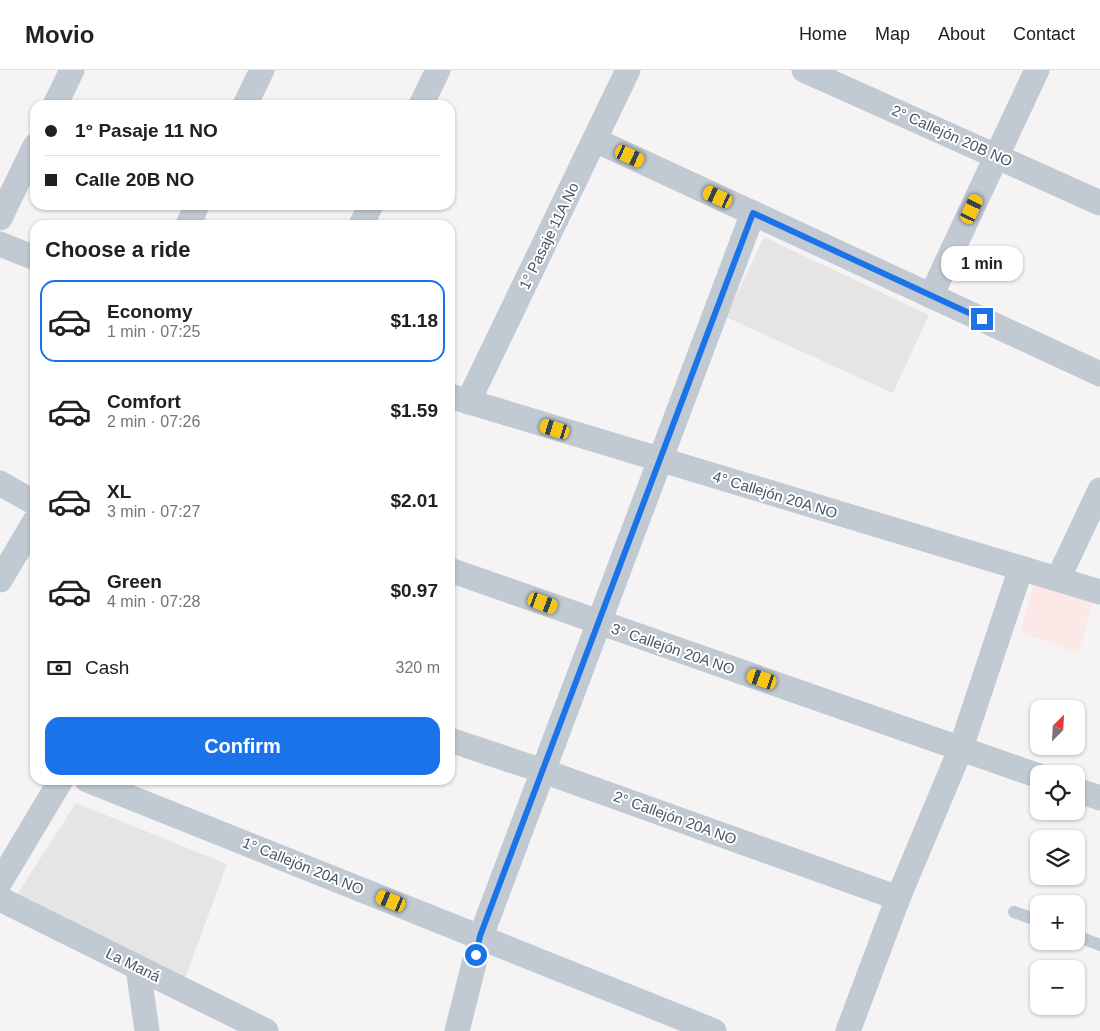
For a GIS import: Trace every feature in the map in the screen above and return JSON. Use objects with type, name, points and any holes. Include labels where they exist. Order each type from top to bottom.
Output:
[{"type":"street","points":[[57,100],[72,70]]},
{"type":"street","points":[[247,100],[262,70]]},
{"type":"street","points":[[423,100],[438,70]]},
{"type":"street","name":"1° Pasaje 11A No","points":[[459,399],[595,140],[628,70]]},
{"type":"street","name":"2° Callejón 20B NO","points":[[804,70],[1100,203]]},
{"type":"street","points":[[931,296],[1036,70]]},
{"type":"street","points":[[595,140],[1100,374]]},
{"type":"street","points":[[0,218],[30,156]]},
{"type":"street","points":[[457,1031],[480,936],[753,213]]},
{"type":"street","points":[[0,244],[30,256]]},
{"type":"street","name":"4° Callejón 20A NO","points":[[459,399],[1100,592]]},
{"type":"street","points":[[0,483],[30,500]]},
{"type":"street","points":[[1058,579],[1100,490]]},
{"type":"street","points":[[0,580],[30,529]]},
{"type":"street","points":[[848,1031],[898,898],[961,748],[1022,568]]},
{"type":"street","name":"3° Callejón 20A NO","points":[[455,572],[1030,773]]},
{"type":"street","name":"2° Callejón 20A NO","points":[[455,742],[543,771],[898,898]]},
{"type":"street","points":[[0,882],[57,785]]},
{"type":"street","name":"1° Callejón 20A NO","points":[[100,785],[714,1031]]},
{"type":"street","points":[[1085,793],[1100,798]]},
{"type":"street","name":"La Maná","points":[[0,899],[266,1031]]},
{"type":"street","points":[[138,968],[147,1031]]},
{"type":"lane","points":[[1014,912],[1030,918]]},
{"type":"lane","points":[[1085,939],[1100,945]]},
{"type":"shaded area","points":[[764,237],[929,315],[893,393],[726,317]]},
{"type":"shaded area","points":[[1034,585],[1093,602],[1078,653],[1020,632]]},
{"type":"shaded area","points":[[76,803],[227,864],[184,981],[16,896]]},
{"type":"route","points":[[476,955],[480,936],[753,213],[982,319]]}]
